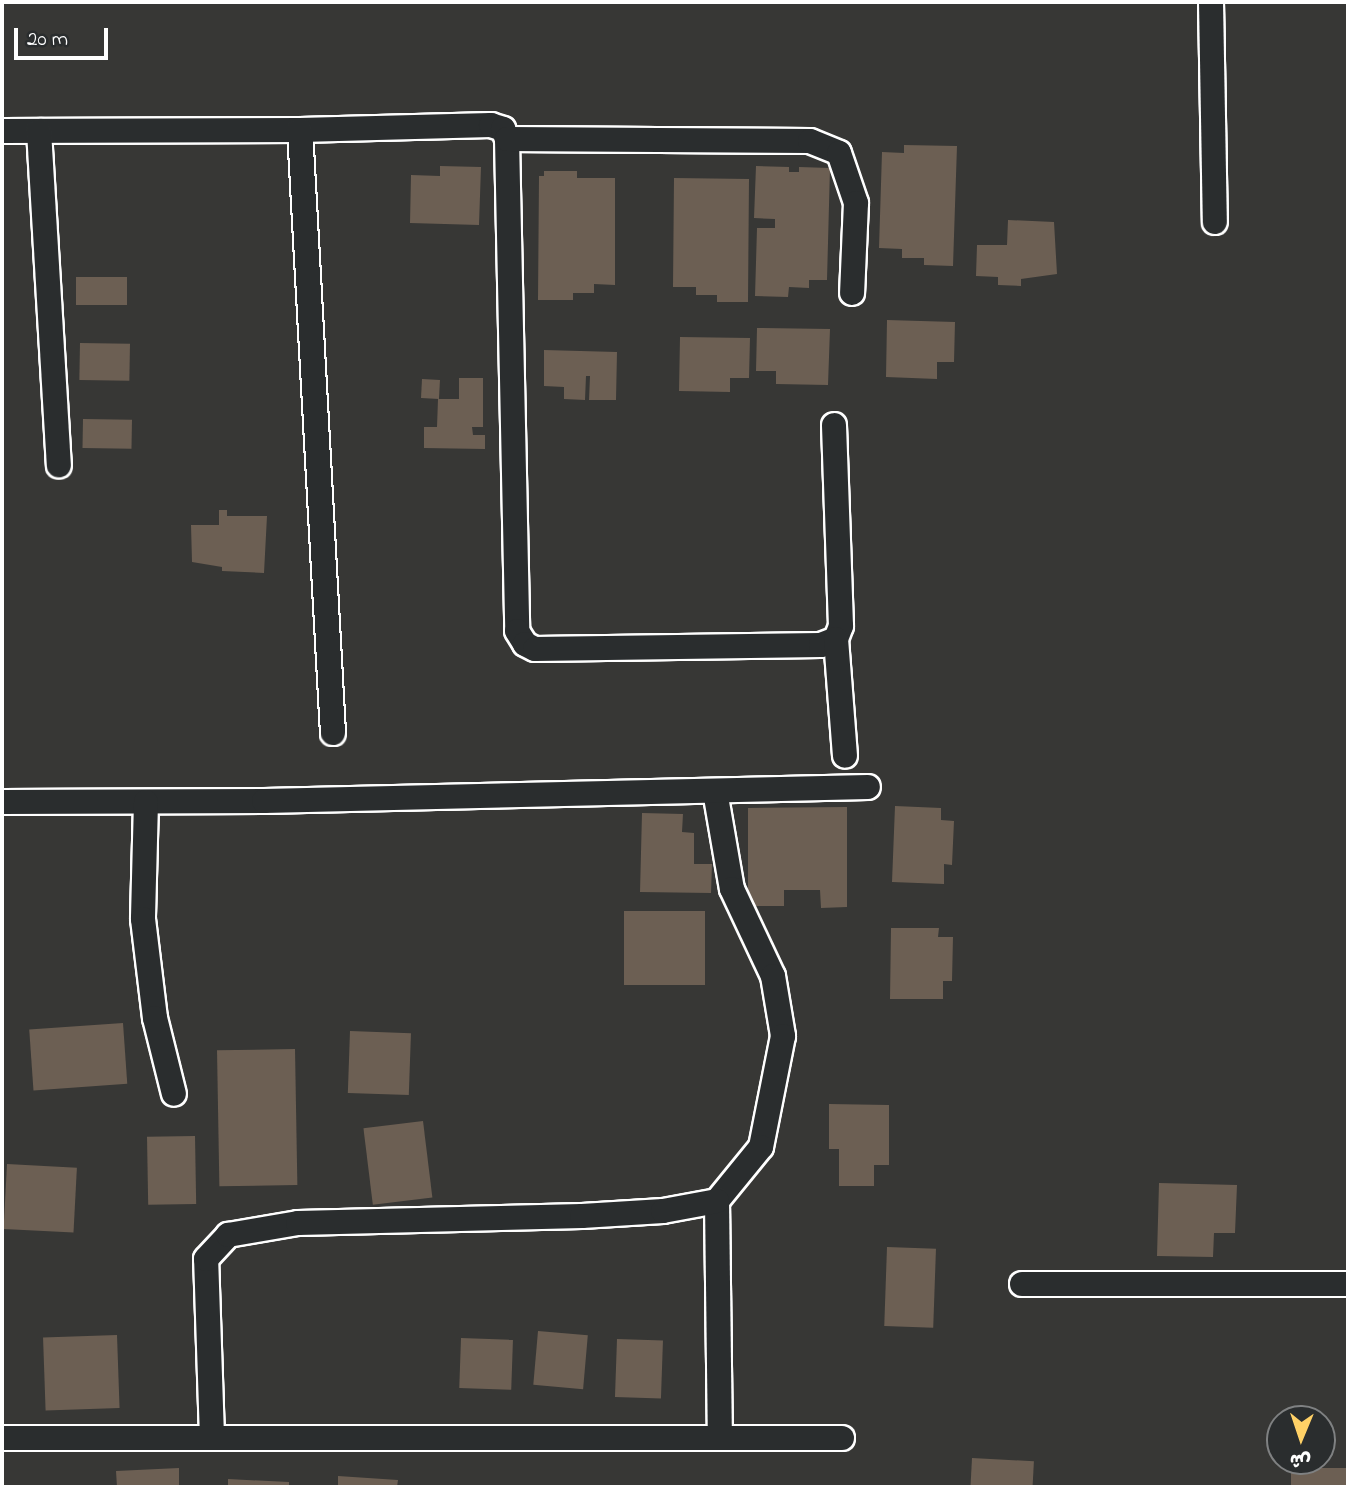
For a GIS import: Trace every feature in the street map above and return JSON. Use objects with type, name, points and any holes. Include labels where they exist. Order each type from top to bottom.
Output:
[{"type":"street","points":[[1211,2],[1214,222]]},
{"type":"street","points":[[2,131],[300,130],[491,125],[503,129],[507,139],[517,631],[525,644],[535,649],[821,645],[836,639]]},
{"type":"street","points":[[300,130],[333,733]]},
{"type":"street","points":[[39,131],[59,465]]},
{"type":"street","points":[[507,139],[810,141],[839,153],[856,203],[852,293]]},
{"type":"street","points":[[834,425],[841,626],[836,639],[845,756]]},
{"type":"street","points":[[2,802],[146,802],[868,787]]},
{"type":"street","points":[[715,790],[732,889],[773,976],[783,1036],[761,1147],[718,1201],[720,1437]]},
{"type":"street","points":[[146,802],[143,919],[155,1017],[174,1094]]},
{"type":"street","points":[[212,1437],[206,1259],[228,1235],[298,1223],[582,1216],[718,1201]]},
{"type":"street","points":[[1022,1284],[1348,1284]]},
{"type":"street","points":[[2,1438],[842,1438]]},
{"type":"building","points":[[904,145],[957,146],[953,266],[924,265],[924,258],[902,258],[902,249],[879,248],[882,152],[904,153]]},
{"type":"building","points":[[440,166],[481,167],[479,225],[410,223],[411,175],[440,176]]},
{"type":"building","points":[[756,166],[789,167],[789,172],[799,172],[799,167],[830,168],[827,280],[809,280],[809,288],[789,287],[788,297],[755,296],[757,228],[775,228],[775,219],[754,218]]},
{"type":"building","points":[[544,171],[577,171],[577,178],[615,178],[615,285],[594,284],[594,293],[573,293],[573,300],[538,300],[539,176],[544,176]]},
{"type":"building","points":[[674,178],[749,179],[748,302],[717,302],[717,295],[696,295],[696,287],[673,287]]},
{"type":"building","points":[[1008,220],[1054,222],[1057,274],[1021,279],[1021,286],[998,285],[998,277],[976,276],[977,245],[1007,245]]},
{"type":"building","points":[[76,277],[127,277],[127,305],[76,305]]},
{"type":"building","points":[[887,320],[955,322],[954,362],[937,362],[937,379],[886,377]]},
{"type":"building","points":[[757,328],[830,329],[828,385],[776,384],[776,371],[756,371]]},
{"type":"building","points":[[680,337],[750,338],[749,378],[730,378],[730,392],[679,391]]},
{"type":"building","points":[[80,343],[130,344],[129,381],[79,380]]},
{"type":"building","points":[[544,350],[617,352],[616,400],[589,400],[590,376],[586,376],[585,400],[564,399],[564,387],[544,386]]},
{"type":"building","points":[[459,378],[483,378],[483,427],[472,427],[473,435],[485,435],[485,449],[424,448],[424,427],[437,427],[438,399],[459,399]]},
{"type":"building","points":[[422,379],[440,380],[439,399],[421,398]]},
{"type":"building","points":[[83,419],[132,420],[131,449],[82,448]]},
{"type":"building","points":[[219,510],[227,510],[227,516],[267,516],[264,573],[222,571],[222,567],[192,562],[191,525],[219,525]]},
{"type":"building","points":[[895,806],[941,808],[941,820],[954,821],[952,865],[944,864],[944,884],[892,882]]},
{"type":"building","points":[[847,807],[847,907],[821,908],[820,890],[784,890],[784,906],[748,906],[748,808]]},
{"type":"building","points":[[642,813],[683,814],[682,832],[694,833],[694,864],[712,864],[711,893],[640,892]]},
{"type":"building","points":[[624,911],[705,911],[705,985],[624,985]]},
{"type":"building","points":[[891,928],[939,928],[938,937],[953,937],[952,981],[943,981],[943,999],[890,999]]},
{"type":"building","points":[[123,1023],[127,1084],[33,1090],[29,1030]]},
{"type":"building","points":[[350,1031],[411,1033],[409,1095],[348,1093]]},
{"type":"building","points":[[295,1049],[297,1185],[219,1186],[217,1050]]},
{"type":"building","points":[[829,1104],[889,1105],[889,1165],[874,1165],[874,1186],[839,1186],[839,1149],[829,1149]]},
{"type":"building","points":[[423,1121],[432,1197],[373,1205],[363,1128]]},
{"type":"building","points":[[195,1136],[196,1204],[148,1205],[147,1137]]},
{"type":"building","points":[[7,1164],[77,1168],[74,1233],[4,1229]]},
{"type":"building","points":[[1159,1183],[1237,1185],[1235,1233],[1214,1233],[1213,1257],[1157,1256]]},
{"type":"building","points":[[887,1247],[936,1249],[933,1328],[884,1326]]},
{"type":"building","points":[[538,1331],[588,1335],[583,1389],[533,1385]]},
{"type":"building","points":[[117,1335],[120,1408],[46,1411],[43,1338]]},
{"type":"building","points":[[461,1338],[513,1340],[511,1390],[459,1388]]},
{"type":"building","points":[[617,1339],[663,1341],[661,1399],[615,1397]]},
{"type":"building","points":[[972,1458],[1034,1461],[1033,1487],[970,1487]]},
{"type":"building","points":[[179,1468],[179,1487],[117,1487],[116,1471]]},
{"type":"building","points":[[1336,1468],[1348,1468],[1348,1487],[1291,1487],[1291,1475],[1336,1475]]},
{"type":"building","points":[[338,1476],[398,1480],[397,1487],[338,1487]]},
{"type":"building","points":[[228,1479],[289,1482],[289,1487],[228,1487]]}]
